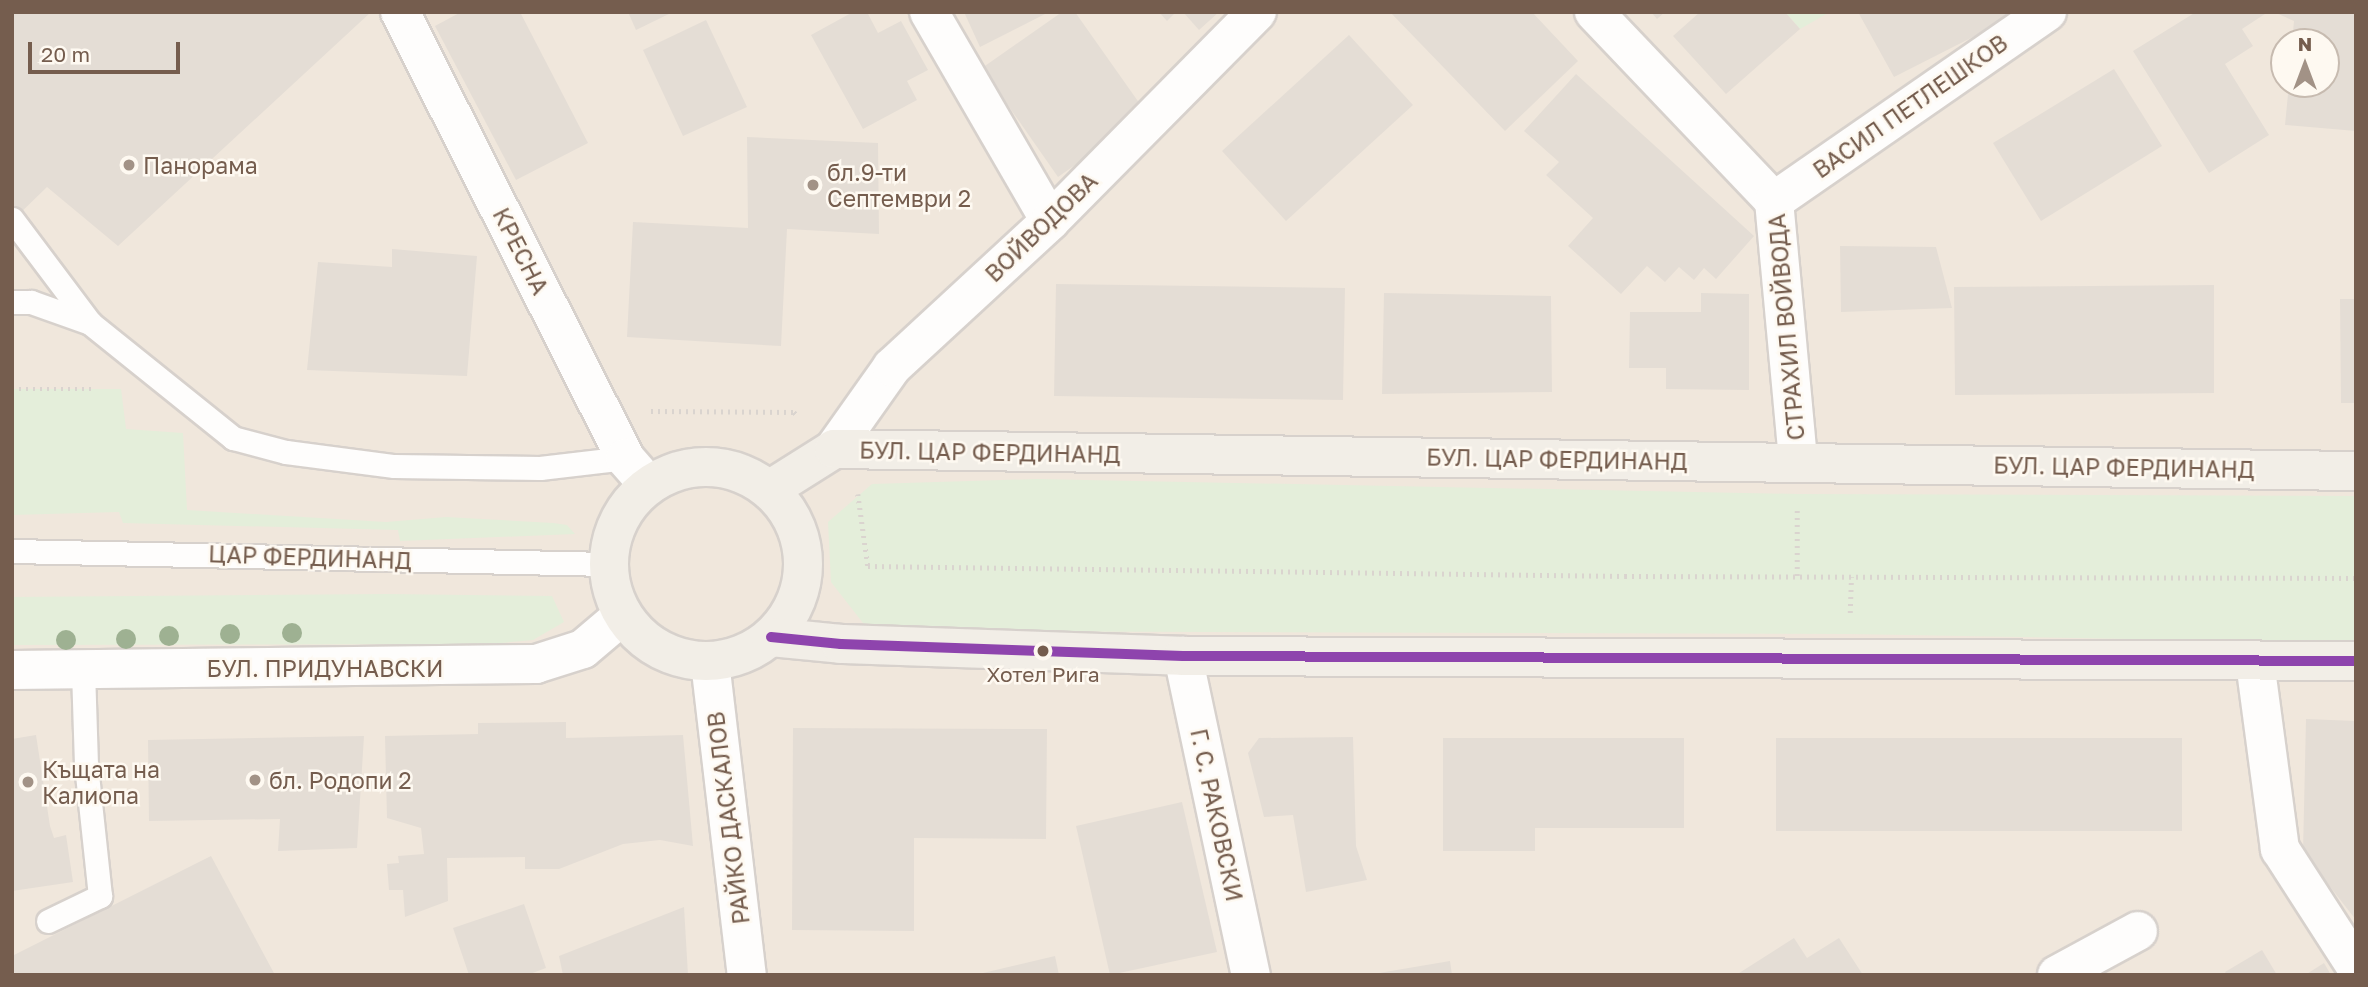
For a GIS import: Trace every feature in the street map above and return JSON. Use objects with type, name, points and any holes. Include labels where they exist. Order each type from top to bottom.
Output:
[{"type":"main road","name":"БУЛ. ЦАР ФЕРДИНАНД","points":[[769,490],[834,449],[2356,471]]},
{"type":"main road","points":[[709,466],[741,473],[769,490],[791,515],[803,546],[799,590],[792,611],[771,637],[743,655],[710,662],[684,660],[660,651],[622,616],[608,564],[612,534],[626,506],[636,471],[709,466]]},
{"type":"main road","points":[[771,637],[841,644],[1183,656],[2356,661]]},
{"type":"street","name":"КРЕСНА","points":[[400,12],[636,471]]},
{"type":"street","points":[[929,12],[1050,221]]},
{"type":"street","name":"ВОЙВОДОВА","points":[[834,449],[892,367],[1050,221],[1257,12]]},
{"type":"street","name":"СТРАХИЛ ВОЙВОДА","points":[[1594,12],[1774,201],[1798,462]]},
{"type":"street","name":"ВАСИЛ ПЕТЛЕШКОВ","points":[[1774,201],[2048,12]]},
{"type":"street","name":"БУЛ. ПРИДУНАВСКИ","points":[[12,670],[537,664],[583,649],[622,616]]},
{"type":"street","name":"Г. С. РАКОВСКИ","points":[[1183,656],[1251,975]]},
{"type":"street","name":"РАЙКО ДАСКАЛОВ","points":[[710,662],[747,975]]},
{"type":"street","points":[[2255,662],[2280,849],[2356,967]]},
{"type":"street","points":[[2057,975],[2138,931]]},
{"type":"lane","points":[[12,219],[90,323],[233,438],[286,452],[394,466],[636,471]]},
{"type":"lane","points":[[12,302],[31,302],[90,323]]},
{"type":"lane","name":"ЦАР ФЕРДИНАНД","points":[[12,551],[608,564]]},
{"type":"lane","points":[[48,921],[100,896],[86,765],[83,668]]},
{"type":"path","points":[[12,389],[92,389]]},
{"type":"path","points":[[1797,576],[1798,462]]},
{"type":"path","points":[[868,566],[1851,577],[2356,578]]},
{"type":"path","points":[[1850,623],[1851,577]]},
{"type":"shaded area","points":[[12,12],[2356,12],[2356,975],[12,975]]},
{"type":"green space","points":[[1785,12],[1830,12],[1800,29]]},
{"type":"green space","points":[[12,389],[121,389],[126,429],[183,433],[187,510],[386,522],[446,517],[553,523],[567,525],[575,534],[400,541],[398,530],[123,523],[119,512],[12,515]]},
{"type":"green space","points":[[1037,479],[1798,494],[2356,496],[2356,643],[1849,634],[905,631],[863,623],[831,582],[828,522],[872,484]]},
{"type":"green space","points":[[387,594],[552,596],[564,622],[533,640],[490,644],[12,645],[12,597]]},
{"type":"building","points":[[12,12],[371,12],[118,246],[47,187],[12,221]]},
{"type":"building","points":[[461,12],[520,12],[588,143],[516,180],[435,26]]},
{"type":"building","points":[[628,12],[673,12],[636,30]]},
{"type":"building","points":[[853,12],[867,12],[878,33],[901,21],[928,70],[907,81],[917,100],[863,129],[811,35]]},
{"type":"building","points":[[964,12],[1049,12],[980,47]]},
{"type":"building","points":[[1062,12],[1075,12],[1147,114],[1058,177],[982,68]]},
{"type":"building","points":[[1159,12],[1176,12],[1167,21]]},
{"type":"building","points":[[1183,12],[1219,12],[1199,30]]},
{"type":"building","points":[[1390,12],[1532,12],[1578,61],[1505,131]]},
{"type":"building","points":[[1651,12],[1665,12],[1657,19]]},
{"type":"building","points":[[1700,12],[1785,12],[1800,29],[1726,94],[1673,36]]},
{"type":"building","points":[[1858,12],[2022,12],[1894,77]]},
{"type":"building","points":[[2196,12],[2268,12],[2242,29],[2253,46],[2225,64],[2269,135],[2209,173],[2133,51]]},
{"type":"building","points":[[2274,12],[2356,12],[2356,131],[2285,125],[2288,98],[2340,98],[2340,28],[2293,28],[2294,21]]},
{"type":"building","points":[[706,20],[747,107],[683,136],[643,50]]},
{"type":"building","points":[[1349,35],[1413,105],[1286,221],[1222,151]]},
{"type":"building","points":[[2114,69],[2162,146],[2041,221],[1993,143]]},
{"type":"building","points":[[1576,74],[1754,236],[1716,279],[1704,268],[1694,280],[1679,267],[1665,282],[1647,266],[1621,294],[1568,246],[1593,218],[1546,175],[1559,162],[1524,131]]},
{"type":"building","points":[[747,137],[878,143],[879,234],[787,229],[781,346],[627,337],[633,222],[748,228]]},
{"type":"building","points":[[1840,246],[1936,247],[1952,308],[1841,312]]},
{"type":"building","points":[[392,249],[477,256],[467,376],[307,370],[318,262],[392,267]]},
{"type":"building","points":[[1056,284],[1345,288],[1343,400],[1054,396]]},
{"type":"building","points":[[2214,285],[2214,393],[1955,395],[1954,287]]},
{"type":"building","points":[[1384,293],[1551,296],[1552,392],[1382,394]]},
{"type":"building","points":[[1701,293],[1749,294],[1749,390],[1666,389],[1666,368],[1629,368],[1630,312],[1701,312]]},
{"type":"building","points":[[2340,299],[2356,299],[2356,403],[2341,403]]},
{"type":"building","points":[[2306,719],[2356,721],[2356,920],[2303,852]]},
{"type":"building","points":[[566,722],[566,738],[683,735],[693,846],[660,840],[623,844],[559,869],[525,869],[525,857],[447,858],[448,901],[405,917],[403,890],[389,890],[387,864],[399,863],[398,856],[424,854],[421,828],[387,818],[385,736],[478,734],[478,723]]},
{"type":"building","points":[[793,728],[1047,729],[1046,839],[914,838],[914,931],[792,930]]},
{"type":"building","name":"Къщата на Калиопа","points":[[36,735],[50,826],[54,838],[66,835],[73,882],[12,891],[12,739]]},
{"type":"building","name":"бл. Родопи 2","points":[[364,736],[357,848],[278,851],[280,819],[149,821],[148,740]]},
{"type":"building","points":[[1353,737],[1356,846],[1367,880],[1306,892],[1293,815],[1264,817],[1248,753],[1259,738]]},
{"type":"building","points":[[1443,738],[1684,738],[1684,828],[1535,828],[1535,851],[1443,851]]},
{"type":"building","points":[[1776,738],[2182,738],[2182,831],[1776,831]]},
{"type":"building","points":[[1182,802],[1217,952],[1110,975],[1076,826]]},
{"type":"building","points":[[211,856],[275,975],[12,975],[12,956]]},
{"type":"building","points":[[524,904],[546,968],[527,975],[469,975],[453,928]]},
{"type":"building","points":[[684,907],[688,975],[563,975],[559,956]]},
{"type":"building","points":[[1794,938],[1807,958],[1839,938],[1863,975],[1736,975]]},
{"type":"building","points":[[2262,950],[2277,975],[2227,975],[2225,972]]},
{"type":"building","points":[[1055,956],[1059,975],[983,975],[983,973]]},
{"type":"building","points":[[1450,961],[1452,975],[1379,975],[1379,973]]},
{"type":"building","points":[[2324,963],[2331,975],[2305,975]]},
{"type":"transit line","points":[[771,637],[841,644],[1183,656],[2356,661]]},
{"type":"place","name":"Панорама","points":[[129,165]]},
{"type":"place","name":"бл.9-ти Септември 2","points":[[813,185]]},
{"type":"place","name":"Хотел Рига","points":[[1043,651]]},
{"type":"place","name":"бл. Родопи 2","points":[[255,780]]},
{"type":"place","name":"Къщата на Калиопа","points":[[28,782]]}]
